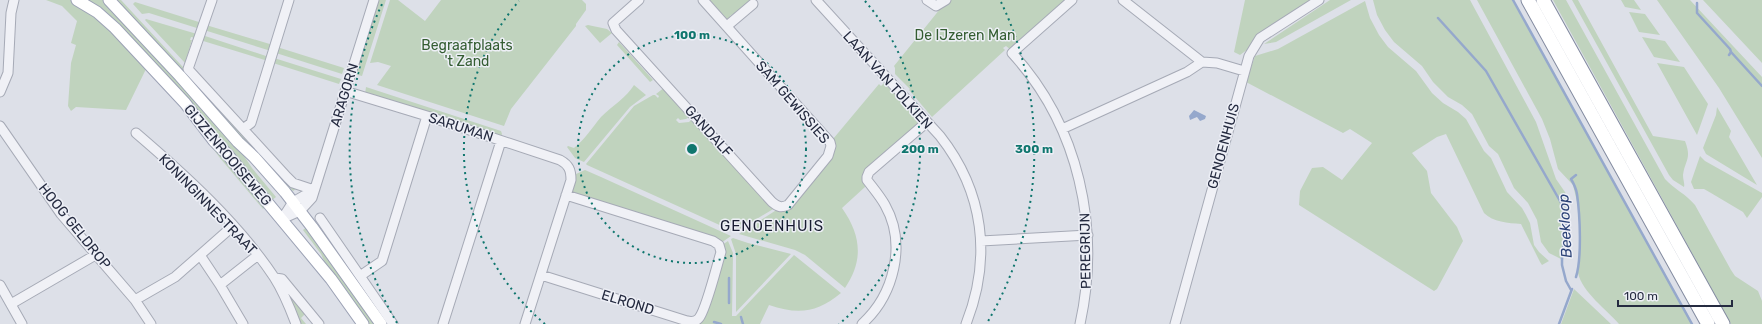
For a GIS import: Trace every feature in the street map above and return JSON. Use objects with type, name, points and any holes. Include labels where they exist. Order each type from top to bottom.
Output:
[{"type":"highway","points":[[1528,0],[1708,324]]},
{"type":"highway","points":[[1543,0],[1723,324]]},
{"type":"main road","name":"GIJZENROOISEWEG","points":[[77,0],[97,12],[115,28],[185,102],[214,141],[228,154],[331,279],[364,324]]},
{"type":"main road","name":"GIJZENROOISEWEG","points":[[109,0],[180,76],[238,142],[254,157],[297,206],[381,324]]},
{"type":"street","points":[[7,0],[12,13]]},
{"type":"street","points":[[0,92],[8,73],[14,0]]},
{"type":"street","name":"GIJZENROOISEWEG","points":[[212,0],[188,69],[293,183],[314,190]]},
{"type":"street","points":[[243,129],[251,123],[289,0]]},
{"type":"street","name":"ARAGORN","points":[[282,219],[297,206],[312,198],[374,0]]},
{"type":"street","name":"GANDALF","points":[[639,0],[613,23],[616,30],[778,207],[788,205],[808,180]]},
{"type":"street","name":"SAM GEWISSIES","points":[[703,0],[830,142],[831,146],[828,156],[808,180]]},
{"type":"street","name":"LAAN VAN TOLKIEN","points":[[816,0],[948,146],[964,174],[975,206],[981,241],[980,266],[975,298],[966,324]]},
{"type":"street","points":[[927,0],[936,6],[946,0]]},
{"type":"street","name":"PEREGRIJN","points":[[1072,0],[1012,53],[1039,88],[1062,129],[1075,162],[1083,192],[1088,235],[1087,287],[1080,324]]},
{"type":"street","points":[[1124,0],[1202,62],[1216,63],[1244,71]]},
{"type":"street","name":"GENOENHUIS","points":[[1175,324],[1249,56],[1260,38],[1319,0]]},
{"type":"street","points":[[727,26],[753,4]]},
{"type":"street","points":[[1062,129],[1187,72],[1202,62]]},
{"type":"street","name":"SARUMAN","points":[[345,91],[427,116],[560,160],[567,164],[571,172],[571,180],[566,195]]},
{"type":"street","points":[[360,276],[382,261],[427,116]]},
{"type":"street","points":[[862,324],[872,315],[886,293],[892,275],[895,258],[894,232],[889,214],[884,202],[867,180],[867,177],[869,172],[927,122]]},
{"type":"street","name":"HOOG GELDROP","points":[[0,126],[3,137],[61,214],[135,300],[151,324]]},
{"type":"street","name":"KONINGINNESTRAAT","points":[[136,133],[173,165],[233,226],[258,255],[275,278],[296,324]]},
{"type":"street","points":[[443,324],[501,141]]},
{"type":"street","points":[[525,324],[566,195]]},
{"type":"street","name":"ELROND","points":[[541,275],[691,322],[698,319],[701,314],[712,281],[721,252],[720,246],[716,243],[566,195]]},
{"type":"street","points":[[320,218],[392,324]]},
{"type":"street","points":[[135,300],[175,278],[233,226]]},
{"type":"street","points":[[981,241],[1088,235]]},
{"type":"street","points":[[11,304],[97,254]]},
{"type":"street","points":[[200,255],[243,324]]},
{"type":"street","points":[[220,285],[258,255]]},
{"type":"street","name":"KONINGINNESTRAAT","points":[[275,278],[282,279],[319,324]]},
{"type":"street","points":[[0,284],[22,324]]},
{"type":"green space","points":[[46,0],[72,0],[96,14],[186,108],[265,207],[263,209],[220,158],[187,114],[146,69],[126,110],[76,107],[71,111],[68,106],[71,63],[76,45],[71,43],[77,21],[62,6]]},
{"type":"green space","points":[[82,0],[105,0],[232,138],[252,168],[276,197],[271,201],[226,146],[172,86]]},
{"type":"green space","points":[[115,0],[121,0],[290,183],[301,189],[298,190],[297,188],[293,191],[289,187],[285,190]]},
{"type":"green space","points":[[377,0],[386,0],[362,76],[354,74]]},
{"type":"green space","name":"Begraafplaats 't Zand","points":[[390,0],[398,0],[425,21],[441,0],[582,0],[586,4],[586,10],[576,26],[511,109],[504,126],[377,85],[391,66],[378,62],[370,63]]},
{"type":"green space","points":[[709,0],[754,0],[736,17],[733,14],[730,16],[732,19],[729,21]]},
{"type":"green space","name":"De IJzeren Man","points":[[950,0],[1067,0],[1012,51],[1006,46],[1003,48],[1005,50],[932,117],[909,90],[910,89],[895,74],[894,66],[940,9],[943,8],[941,7]]},
{"type":"green space","points":[[1245,0],[1314,0],[1240,55],[1234,52]]},
{"type":"green space","points":[[1330,0],[1351,0],[1276,42],[1264,44]]},
{"type":"green space","points":[[1373,0],[1470,0],[1536,122],[1556,179],[1567,195],[1568,226],[1563,260],[1549,253],[1541,242],[1537,220],[1528,203],[1514,188],[1498,154],[1489,146],[1472,114],[1462,105],[1448,97],[1433,82],[1422,66],[1394,42],[1385,30],[1377,15]]},
{"type":"green space","points":[[1477,0],[1512,0],[1693,324],[1619,324],[1584,287],[1578,273],[1580,236],[1578,206],[1573,185],[1558,169],[1550,139],[1542,119]]},
{"type":"green space","points":[[1553,0],[1566,0],[1665,179],[1695,205],[1735,276],[1758,291],[1762,301],[1762,324],[1731,324]]},
{"type":"green space","points":[[1572,0],[1578,0],[1653,136],[1685,141],[1688,156],[1683,175],[1684,187],[1673,180],[1669,175]]},
{"type":"green space","points":[[1621,0],[1634,0],[1641,10],[1625,7]]},
{"type":"green space","points":[[1657,0],[1690,0],[1762,77],[1762,158],[1719,88]]},
{"type":"green space","points":[[1703,0],[1762,0],[1762,63]]},
{"type":"green space","points":[[1365,1],[1370,18],[1379,35],[1388,47],[1416,71],[1432,93],[1443,103],[1466,119],[1484,151],[1491,158],[1507,192],[1522,208],[1526,215],[1530,223],[1534,245],[1549,261],[1542,265],[1521,224],[1496,220],[1484,213],[1446,134],[1437,137],[1412,153],[1427,171],[1431,193],[1457,227],[1463,241],[1437,289],[1434,291],[1299,205],[1300,191],[1312,168],[1323,167],[1342,180],[1372,143],[1350,129],[1343,133],[1246,82],[1255,56],[1278,49]]},
{"type":"green space","points":[[135,2],[202,23],[200,29],[149,13],[142,14],[133,4]]},
{"type":"green space","points":[[1629,12],[1645,14],[1660,35],[1639,32]]},
{"type":"green space","points":[[146,19],[197,34],[195,38],[191,37],[190,40],[192,40],[185,63],[145,20]]},
{"type":"green space","points":[[206,25],[273,45],[271,51],[204,30]]},
{"type":"green space","points":[[588,25],[607,29],[612,33],[600,43],[585,26]]},
{"type":"green space","points":[[202,35],[269,57],[268,61],[200,40]]},
{"type":"green space","points":[[1642,37],[1665,41],[1680,62],[1654,57]]},
{"type":"green space","points":[[619,42],[653,80],[650,82],[617,45]]},
{"type":"green space","points":[[277,47],[344,68],[342,74],[276,53]]},
{"type":"green space","points":[[274,58],[341,79],[339,84],[273,63]]},
{"type":"green space","points":[[1657,63],[1684,67],[1708,104],[1697,135]]},
{"type":"green space","points":[[884,83],[921,122],[866,170],[863,175],[865,187],[842,208],[853,228],[858,248],[855,267],[845,288],[805,255],[795,250],[739,234],[778,209],[790,207],[834,153],[835,145],[833,139],[879,84],[881,86]]},
{"type":"green space","points":[[634,85],[646,95],[630,107],[584,162],[575,158],[567,147],[574,148],[578,145],[601,117]]},
{"type":"green space","points":[[366,87],[501,131],[501,137],[365,94]]},
{"type":"green space","points":[[665,87],[691,116],[686,119],[680,120],[678,118],[676,120],[679,123],[689,122],[693,118],[775,208],[735,232],[586,164],[634,106],[653,95],[658,98],[659,96],[656,94]]},
{"type":"green space","points":[[1717,107],[1731,131],[1729,137],[1757,185],[1706,154],[1703,148],[1716,115]]},
{"type":"green space","points":[[1700,156],[1705,161],[1762,193],[1762,197],[1747,218],[1743,212],[1704,189],[1694,189],[1691,182]]},
{"type":"green space","points":[[585,170],[731,236],[721,243],[572,193],[576,174]]},
{"type":"green space","points":[[308,226],[377,324],[366,324],[332,279],[321,254],[303,230]]},
{"type":"green space","points":[[733,238],[791,254],[736,312],[736,254],[731,239]]},
{"type":"green space","points":[[728,241],[733,253],[732,316],[736,316],[794,255],[841,293],[824,305],[807,310],[789,310],[769,305],[760,324],[698,324],[705,318],[724,253],[722,245]]},
{"type":"green space","points":[[282,284],[306,313],[301,318],[306,324],[299,324]]},
{"type":"green space","points":[[1574,289],[1611,324],[1561,324]]},
{"type":"water","points":[[1194,110],[1206,116],[1205,119],[1200,121],[1197,117],[1190,120],[1189,116]]},
{"type":"waterway","name":"Beekloop","points":[[1513,0],[1692,324]]},
{"type":"waterway","name":"Beekloop","points":[[1697,3],[1697,13],[1730,49],[1731,52],[1729,55]]},
{"type":"waterway","points":[[1438,18],[1486,71],[1568,215],[1562,265],[1566,281],[1571,290]]},
{"type":"waterway","points":[[1731,52],[1762,86]]},
{"type":"waterway","name":"Beekloop","points":[[1576,175],[1571,179],[1577,194],[1580,224],[1580,248],[1576,277]]},
{"type":"waterway","points":[[729,278],[729,303]]},
{"type":"waterway","name":"Beekloop","points":[[1559,324],[1572,289]]},
{"type":"waterway","points":[[741,317],[743,324]]},
{"type":"waterway","points":[[714,322],[721,324]]},
{"type":"district","name":"GENOENHUIS","points":[[772,226]]}]
